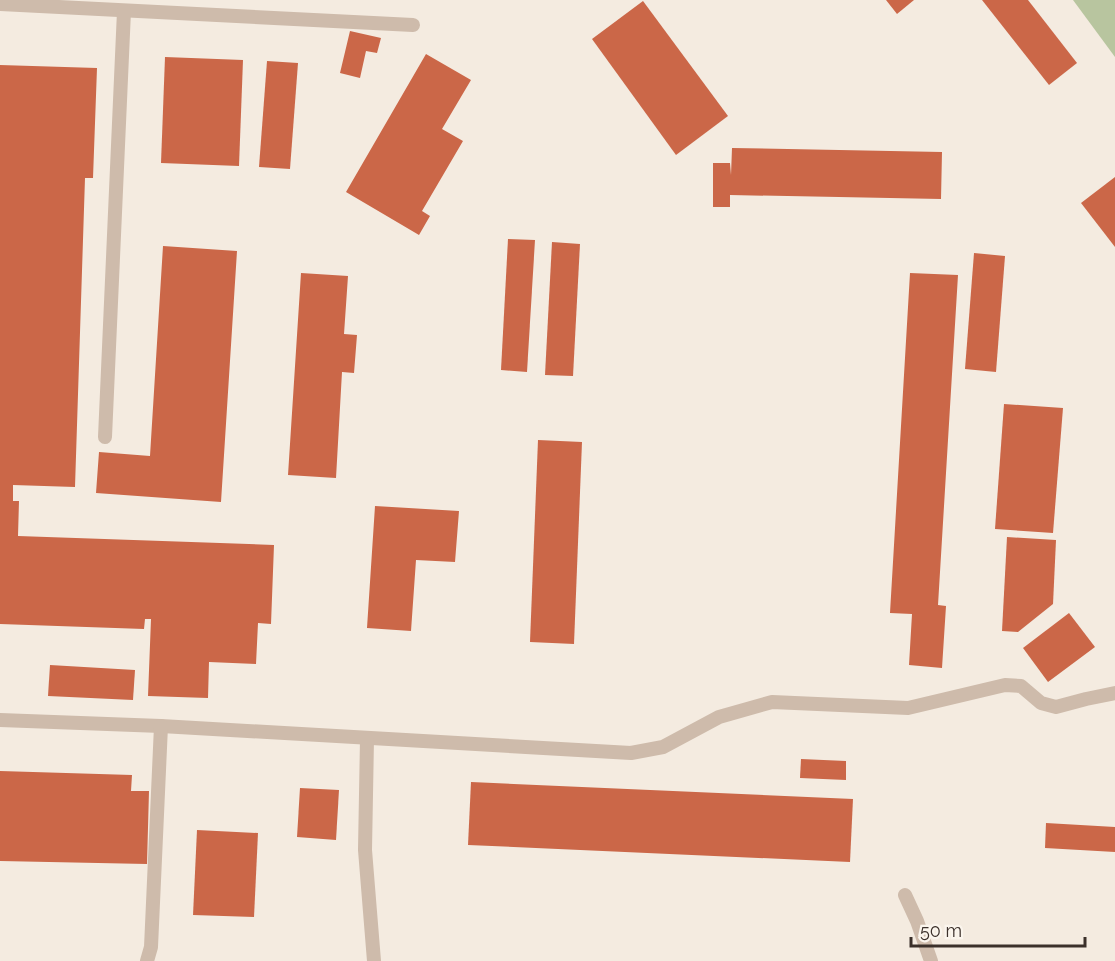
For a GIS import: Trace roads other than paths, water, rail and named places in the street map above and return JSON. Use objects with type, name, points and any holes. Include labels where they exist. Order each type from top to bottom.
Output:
[{"type":"lane","points":[[0,4],[413,25]]},
{"type":"lane","points":[[105,436],[124,11]]},
{"type":"lane","points":[[0,720],[161,726],[631,753],[663,747],[719,717],[772,702],[908,708],[1005,686],[1021,686],[1041,703],[1056,707],[1115,693]]},
{"type":"lane","points":[[147,961],[151,947],[161,726]]},
{"type":"lane","points":[[367,739],[366,850],[374,961]]},
{"type":"lane","points":[[905,895],[931,961]]}]
